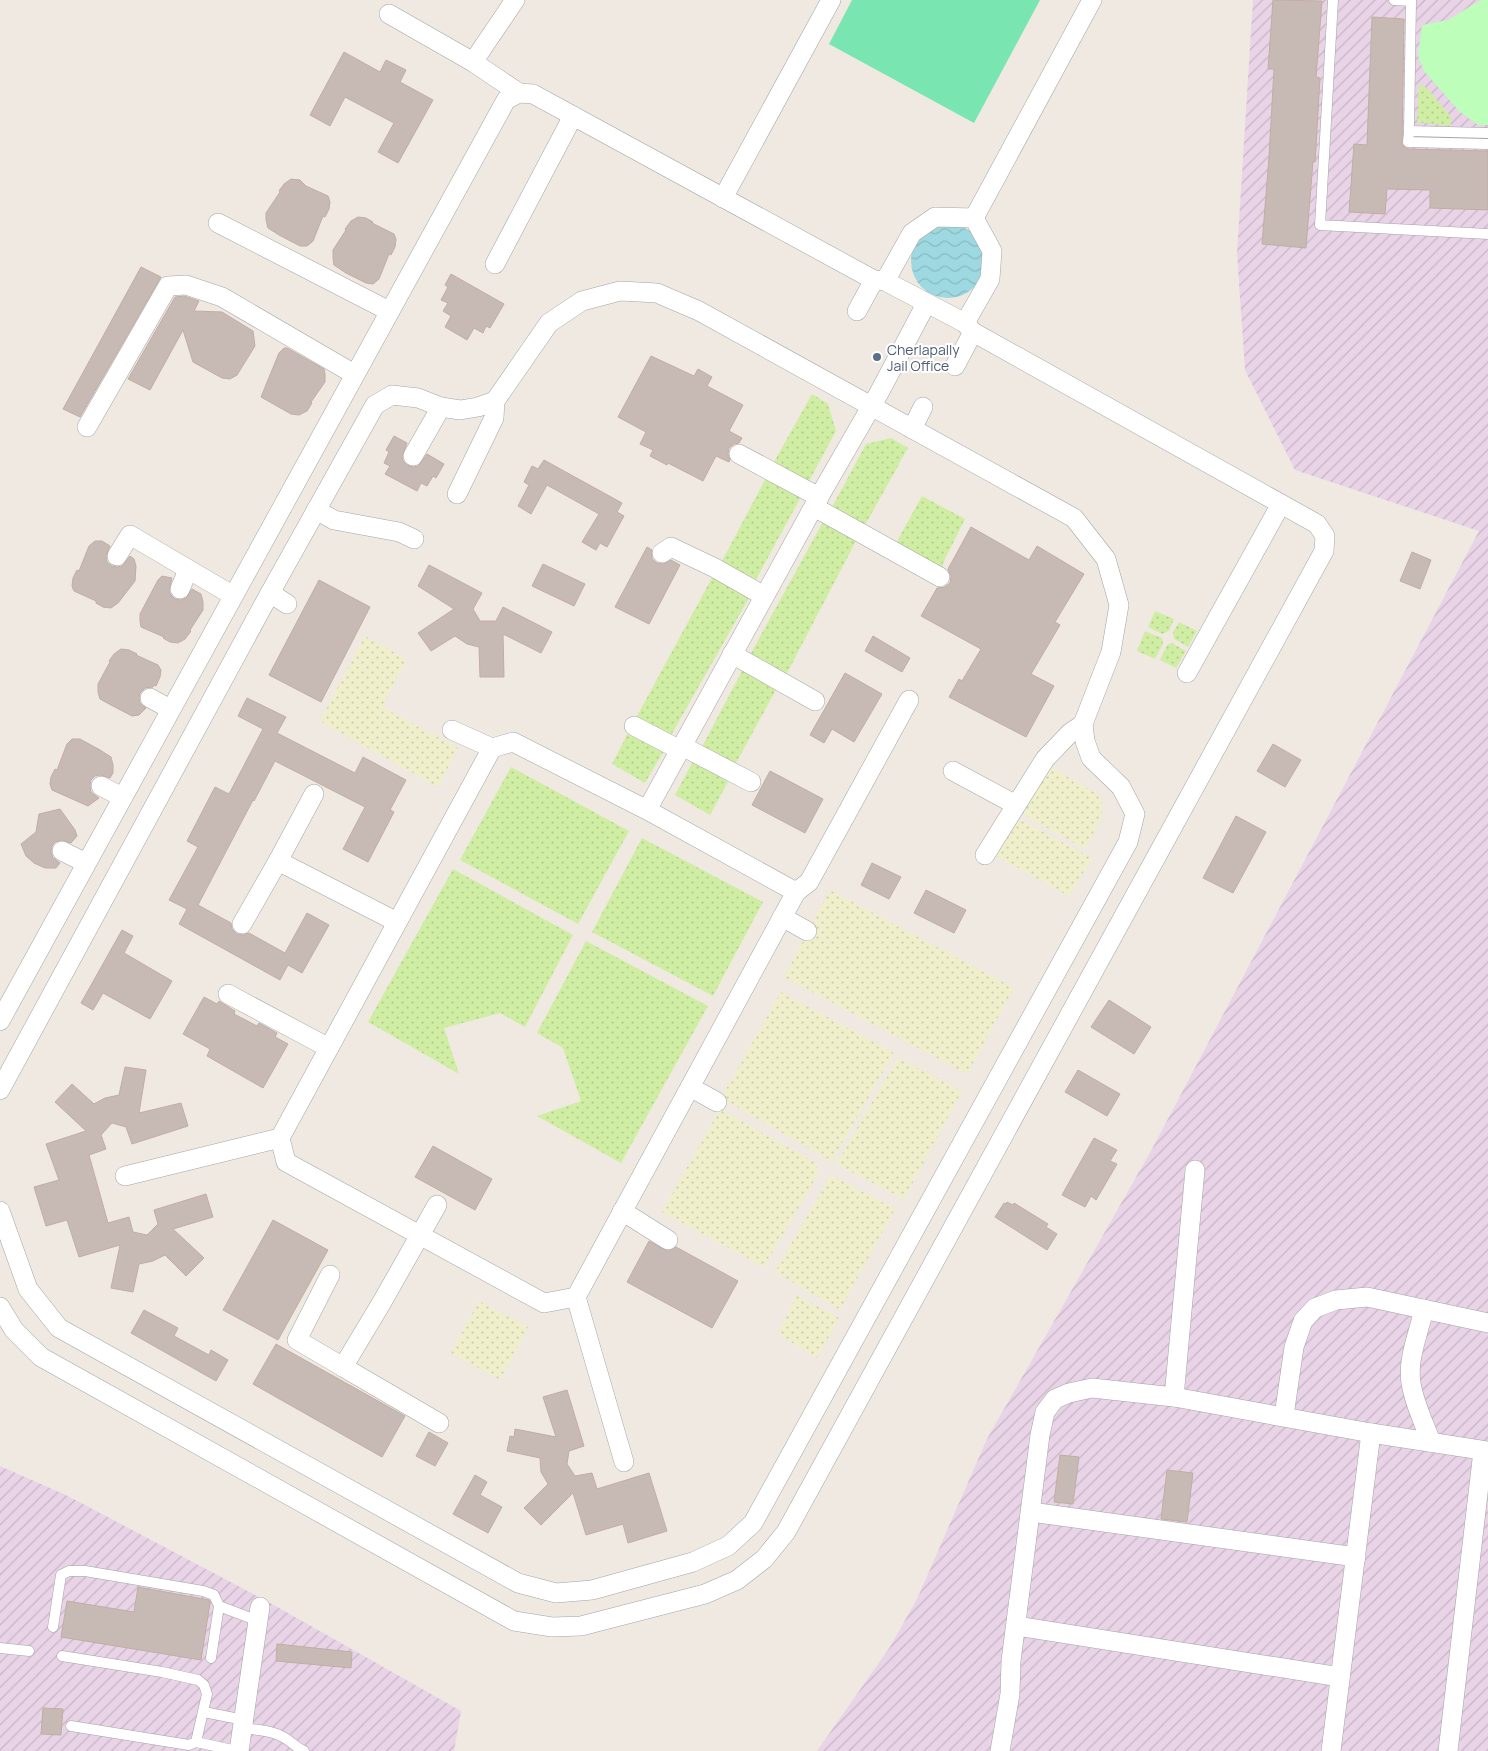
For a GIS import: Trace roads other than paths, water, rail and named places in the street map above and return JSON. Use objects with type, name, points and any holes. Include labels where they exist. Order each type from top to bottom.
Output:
[{"type":"street","points":[[473,62],[515,0]]},
{"type":"street","points":[[723,198],[831,0]]},
{"type":"street","points":[[974,218],[1092,0]]},
{"type":"street","points":[[0,1307],[14,1330],[41,1357],[514,1620],[552,1627],[581,1626],[705,1594],[737,1580],[764,1559],[786,1532],[1324,551],[1325,536],[1317,524],[926,304],[723,198],[533,94],[519,93],[473,62],[389,14]]},
{"type":"street","points":[[0,1021],[506,100],[519,93]]},
{"type":"street","points":[[496,264],[573,116]]},
{"type":"street","points":[[857,310],[880,281],[912,233],[935,217],[974,218]]},
{"type":"street","points":[[955,366],[990,279],[992,251],[974,218]]},
{"type":"street","points":[[218,223],[389,311]]},
{"type":"street","points":[[87,427],[168,286],[186,285],[222,297],[354,374]]},
{"type":"street","points":[[0,1211],[28,1289],[59,1328],[518,1583],[556,1593],[592,1590],[694,1562],[728,1546],[753,1523],[1128,842],[1135,814],[1121,787],[1091,758],[1085,741],[1083,724],[1110,652],[1119,605],[1106,559],[1074,518],[699,311],[657,293],[620,291],[582,301],[549,323],[495,401],[494,418],[458,494]]},
{"type":"street","points":[[647,810],[926,304]]},
{"type":"street","points":[[0,1090],[270,593],[375,405],[392,395],[418,398],[441,407],[460,410],[478,407],[495,401]]},
{"type":"street","points":[[912,429],[924,406]]},
{"type":"street","points":[[413,456],[441,407]]},
{"type":"street","points":[[739,454],[940,577]]},
{"type":"street","points":[[1187,672],[1281,504]]},
{"type":"street","points":[[316,510],[334,520],[399,532],[414,539]]},
{"type":"street","points":[[117,556],[130,535],[232,596]]},
{"type":"street","points":[[662,553],[670,547],[715,568],[764,596]]},
{"type":"street","points":[[180,589],[188,570]]},
{"type":"street","points":[[270,593],[287,604]]},
{"type":"street","points":[[732,654],[816,700]]},
{"type":"street","points":[[150,698],[170,709]]},
{"type":"street","points":[[624,1462],[576,1297],[782,917],[796,892],[809,882],[909,700]]},
{"type":"street","points":[[985,855],[1051,751],[1070,733],[1083,724]]},
{"type":"street","points":[[634,726],[751,782]]},
{"type":"street","points":[[452,730],[492,748],[513,742],[647,810],[796,892]]},
{"type":"street","points":[[492,748],[280,1138],[286,1162],[544,1303],[576,1297]]},
{"type":"street","points":[[953,771],[1016,805]]},
{"type":"street","points":[[101,786],[122,797]]},
{"type":"street","points":[[242,924],[314,794]]},
{"type":"street","points":[[62,852],[86,864]]},
{"type":"street","points":[[278,861],[397,922]]},
{"type":"street","points":[[782,917],[807,931]]},
{"type":"street","points":[[228,994],[329,1048]]},
{"type":"street","points":[[690,1086],[716,1102]]},
{"type":"street","points":[[125,1176],[280,1138]]},
{"type":"street","points":[[1174,1397],[1195,1170]]},
{"type":"street","points":[[342,1367],[382,1302],[436,1205]]},
{"type":"street","points":[[622,1211],[668,1240]]},
{"type":"street","points":[[330,1274],[297,1340],[438,1423]]},
{"type":"street","points":[[1284,1416],[1294,1347],[1303,1321],[1314,1308],[1336,1300],[1367,1298],[1488,1323]]},
{"type":"street","points":[[1424,1310],[1411,1364],[1411,1382],[1416,1402],[1431,1442]]},
{"type":"street","points":[[1000,1751],[1010,1694],[1016,1626],[1040,1434],[1045,1412],[1055,1400],[1069,1393],[1092,1388],[1174,1397],[1371,1433],[1486,1451],[1448,1751]]},
{"type":"street","points":[[1331,1751],[1371,1433]]},
{"type":"street","points":[[1031,1512],[1356,1557]]},
{"type":"street","points":[[238,1751],[259,1614]]},
{"type":"street","points":[[1016,1626],[1340,1677]]},
{"type":"lane","points":[[1332,0],[1320,225],[1488,234]]},
{"type":"lane","points":[[1394,0],[1411,1],[1408,142],[1488,144]]},
{"type":"lane","points":[[1409,131],[1488,133]]},
{"type":"lane","points":[[53,1627],[61,1575],[69,1570],[203,1591],[214,1595],[219,1606],[211,1658]]},
{"type":"lane","points":[[219,1606],[259,1614]]},
{"type":"lane","points":[[0,1648],[29,1650]]},
{"type":"lane","points":[[62,1656],[162,1672],[198,1680],[204,1685],[207,1694],[196,1742]]},
{"type":"lane","points":[[204,1712],[282,1736],[304,1751]]},
{"type":"lane","points":[[70,1726],[181,1745],[189,1745],[196,1742],[238,1751]]},
{"type":"water","points":[[948,224],[962,227],[974,235],[982,247],[985,261],[982,275],[974,287],[962,295],[948,298],[934,295],[922,287],[914,275],[911,261],[914,247],[922,235],[934,227]]},
{"type":"place","name":"Cherlapally Jail Office","points":[[877,357]]}]
